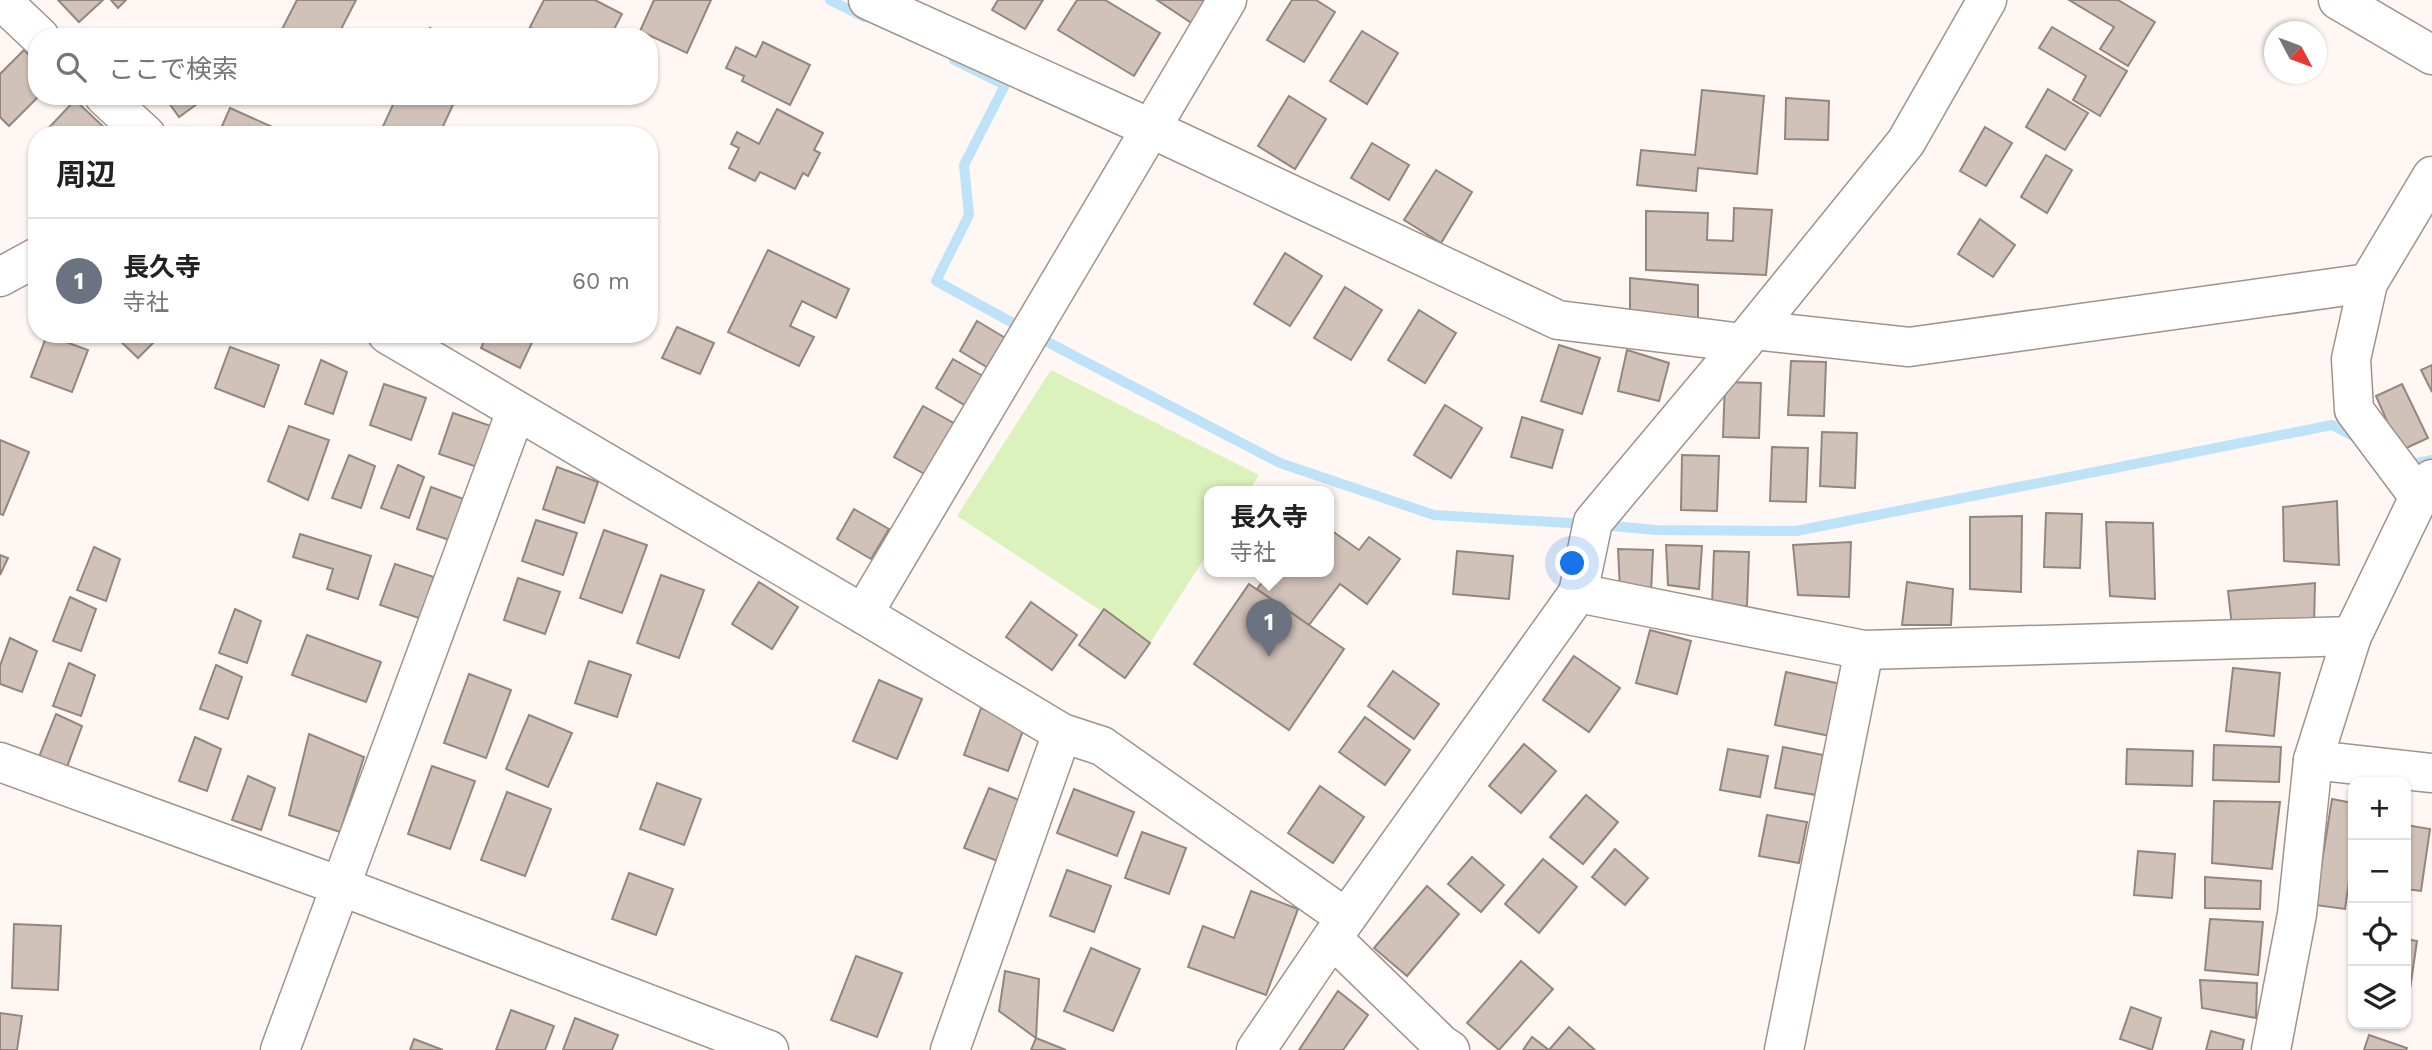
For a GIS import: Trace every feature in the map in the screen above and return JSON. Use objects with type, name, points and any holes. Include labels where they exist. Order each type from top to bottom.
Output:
[{"type":"street","points":[[1,0],[31,28]]},
{"type":"street","points":[[868,0],[1150,128],[1558,320],[1748,337],[1909,347],[2368,283]]},
{"type":"street","points":[[863,614],[1227,0]]},
{"type":"street","points":[[1256,1050],[1339,928],[1578,593],[1593,522],[1906,142],[1987,0]]},
{"type":"street","points":[[2338,0],[2432,55]]},
{"type":"street","points":[[114,105],[136,126]]},
{"type":"street","points":[[2271,1050],[2297,914],[2313,760],[2352,636],[2426,488],[2354,410],[2351,359],[2368,283],[2432,176]]},
{"type":"street","points":[[0,277],[28,262]]},
{"type":"street","points":[[402,343],[1062,733],[1102,746],[1339,928],[1441,1044],[1450,1050]]},
{"type":"street","points":[[280,1050],[516,411]]},
{"type":"street","points":[[1578,593],[1864,650],[2352,636]]},
{"type":"street","points":[[1784,1050],[1864,650]]},
{"type":"street","points":[[950,1050],[1062,733]]},
{"type":"street","points":[[2313,760],[2432,773]]},
{"type":"street","points":[[0,762],[340,886],[769,1050]]},
{"type":"green space","points":[[1051,370],[1259,475],[1252,486],[1204,486],[1204,559],[1150,643],[957,516]]},
{"type":"building","points":[[58,0],[103,0],[79,22]]},
{"type":"building","points":[[111,0],[126,0],[118,8]]},
{"type":"building","points":[[297,0],[356,0],[342,28],[283,28]]},
{"type":"building","points":[[544,0],[595,0],[622,14],[615,28],[530,27]]},
{"type":"building","points":[[654,0],[711,0],[687,53],[658,39],[658,28],[641,28]]},
{"type":"building","points":[[998,0],[1043,0],[1025,29],[992,10]]},
{"type":"building","points":[[1077,0],[1105,0],[1160,33],[1134,76],[1058,30]]},
{"type":"building","points":[[1157,0],[1208,0],[1193,24]]},
{"type":"building","points":[[1292,0],[1316,0],[1335,12],[1304,62],[1267,40]]},
{"type":"building","points":[[2069,0],[2118,0],[2155,22],[2128,66],[2100,49],[2114,27]]},
{"type":"building","points":[[2052,27],[2127,71],[2100,116],[2073,100],[2086,76],[2039,48]]},
{"type":"building","points":[[1362,31],[1398,53],[1367,104],[1330,81]]},
{"type":"building","points":[[763,42],[810,65],[790,105],[742,81],[744,76],[726,68],[736,47],[756,57]]},
{"type":"building","points":[[24,50],[28,54],[30,105],[9,126],[0,117],[0,74]]},
{"type":"building","points":[[2048,89],[2088,113],[2065,150],[2026,127]]},
{"type":"building","points":[[1702,90],[1764,96],[1757,174],[1698,168],[1696,191],[1637,185],[1641,150],[1695,155]]},
{"type":"building","points":[[1289,96],[1326,119],[1295,169],[1258,146]]},
{"type":"building","points":[[1786,98],[1829,101],[1828,140],[1785,139]]},
{"type":"building","points":[[70,105],[80,105],[103,126],[51,126]]},
{"type":"building","points":[[170,105],[196,105],[179,117]]},
{"type":"building","points":[[393,105],[453,105],[443,126],[383,126]]},
{"type":"building","points":[[230,108],[270,126],[222,126]]},
{"type":"building","points":[[777,109],[823,133],[814,150],[820,153],[808,176],[803,173],[795,189],[760,172],[755,181],[729,168],[739,148],[731,144],[737,132],[759,144]]},
{"type":"building","points":[[1985,127],[2012,143],[1986,186],[1960,171]]},
{"type":"building","points":[[1372,143],[1409,165],[1389,200],[1351,178]]},
{"type":"building","points":[[2046,155],[2072,170],[2047,213],[2021,197]]},
{"type":"building","points":[[1436,170],[1472,192],[1441,243],[1404,220]]},
{"type":"building","points":[[1734,208],[1772,210],[1766,275],[1646,270],[1646,211],[1708,213],[1707,240],[1733,241]]},
{"type":"building","points":[[1980,219],[2015,245],[1993,277],[1958,254]]},
{"type":"building","points":[[768,250],[849,289],[836,318],[802,301],[790,326],[814,337],[799,366],[728,332]]},
{"type":"building","points":[[1285,253],[1322,276],[1290,326],[1254,304]]},
{"type":"building","points":[[1630,278],[1698,285],[1698,321],[1630,320]]},
{"type":"building","points":[[1345,287],[1382,310],[1351,360],[1314,338]]},
{"type":"building","points":[[1419,310],[1456,333],[1425,383],[1388,360]]},
{"type":"building","points":[[977,321],[1012,342],[995,372],[960,351]]},
{"type":"building","points":[[677,327],[714,343],[700,374],[662,358]]},
{"type":"building","points":[[44,343],[69,343],[88,350],[72,392],[31,377]]},
{"type":"building","points":[[122,343],[153,343],[138,358]]},
{"type":"building","points":[[483,343],[532,343],[520,368],[481,348]]},
{"type":"building","points":[[1559,345],[1600,358],[1582,414],[1541,401]]},
{"type":"building","points":[[230,347],[279,365],[264,407],[215,388]]},
{"type":"building","points":[[1627,350],[1669,363],[1659,401],[1618,391]]},
{"type":"building","points":[[953,359],[988,379],[971,409],[936,388]]},
{"type":"building","points":[[321,360],[347,372],[333,414],[305,404]]},
{"type":"building","points":[[1791,361],[1826,362],[1824,416],[1788,415]]},
{"type":"building","points":[[2432,365],[2432,392],[2421,370]]},
{"type":"building","points":[[1725,382],[1761,383],[1759,438],[1723,437]]},
{"type":"building","points":[[384,384],[426,398],[411,440],[370,425]]},
{"type":"building","points":[[2402,384],[2428,438],[2400,451],[2376,396]]},
{"type":"building","points":[[1445,405],[1482,428],[1451,478],[1414,455]]},
{"type":"building","points":[[923,406],[959,426],[930,477],[894,457]]},
{"type":"building","points":[[453,413],[494,427],[480,468],[439,454]]},
{"type":"building","points":[[1522,417],[1563,430],[1552,468],[1511,457]]},
{"type":"building","points":[[289,426],[329,440],[308,500],[268,481]]},
{"type":"building","points":[[1822,432],[1857,433],[1855,488],[1820,486]]},
{"type":"building","points":[[0,440],[29,452],[3,515],[0,514]]},
{"type":"building","points":[[1772,447],[1808,448],[1806,502],[1770,501]]},
{"type":"building","points":[[349,455],[375,466],[361,508],[332,498]]},
{"type":"building","points":[[1682,455],[1719,456],[1717,511],[1681,510]]},
{"type":"building","points":[[398,465],[424,477],[409,518],[381,508]]},
{"type":"building","points":[[557,467],[598,482],[584,523],[543,509]]},
{"type":"building","points":[[431,487],[472,502],[458,543],[417,529]]},
{"type":"building","points":[[2337,501],[2339,565],[2284,561],[2283,507]]},
{"type":"building","points":[[854,509],[889,529],[871,559],[837,539]]},
{"type":"building","points":[[2046,513],[2082,514],[2080,568],[2044,567]]},
{"type":"building","points":[[2022,516],[2021,592],[1970,589],[1970,517]]},
{"type":"building","points":[[536,520],[577,533],[563,575],[522,561]]},
{"type":"building","points":[[2106,522],[2153,523],[2155,599],[2110,596]]},
{"type":"building","points":[[604,530],[647,545],[622,613],[580,598]]},
{"type":"building","points":[[1334,532],[1359,550],[1369,537],[1400,559],[1367,604],[1340,584],[1309,625],[1257,589],[1266,577],[1334,577]]},
{"type":"building","points":[[300,534],[371,556],[358,599],[327,589],[333,569],[293,557]]},
{"type":"building","points":[[1851,542],[1849,597],[1798,595],[1793,545]]},
{"type":"building","points":[[1666,545],[1702,546],[1699,589],[1668,585]]},
{"type":"building","points":[[94,547],[120,559],[106,601],[77,590]]},
{"type":"building","points":[[1618,549],[1653,550],[1651,593],[1620,589]]},
{"type":"building","points":[[1457,551],[1513,556],[1509,599],[1453,594]]},
{"type":"building","points":[[1714,551],[1749,552],[1747,606],[1712,605]]},
{"type":"building","points":[[0,555],[8,558],[0,575]]},
{"type":"building","points":[[395,564],[437,578],[422,619],[380,605]]},
{"type":"building","points":[[661,575],[704,590],[679,658],[637,643]]},
{"type":"building","points":[[518,578],[560,592],[545,634],[504,620]]},
{"type":"building","points":[[759,582],[798,607],[772,649],[732,624]]},
{"type":"building","points":[[1907,582],[1953,589],[1951,625],[1902,625]]},
{"type":"building","points":[[2315,583],[2314,625],[2232,626],[2228,591]]},
{"type":"building","points":[[1249,584],[1344,649],[1289,730],[1194,664]]},
{"type":"building","points":[[70,597],[96,609],[81,651],[53,641]]},
{"type":"building","points":[[1031,602],[1077,635],[1052,670],[1006,637]]},
{"type":"building","points":[[235,609],[261,621],[247,663],[219,653]]},
{"type":"building","points":[[1104,609],[1150,643],[1125,678],[1079,645]]},
{"type":"building","points":[[1650,630],[1691,641],[1677,694],[1636,683]]},
{"type":"building","points":[[307,635],[381,662],[366,702],[292,675]]},
{"type":"building","points":[[10,638],[37,651],[22,692],[0,684],[0,666]]},
{"type":"building","points":[[1574,656],[1620,688],[1589,732],[1543,700]]},
{"type":"building","points":[[589,661],[631,675],[617,717],[575,703]]},
{"type":"building","points":[[69,663],[95,675],[81,716],[53,706]]},
{"type":"building","points":[[216,665],[242,677],[228,719],[200,709]]},
{"type":"building","points":[[2233,668],[2280,673],[2274,736],[2226,731]]},
{"type":"building","points":[[1393,671],[1439,704],[1414,739],[1368,706]]},
{"type":"building","points":[[1786,672],[1841,684],[1830,736],[1775,725]]},
{"type":"building","points":[[469,674],[511,690],[486,758],[444,743]]},
{"type":"building","points":[[879,680],[922,699],[897,759],[853,741]]},
{"type":"building","points":[[981,708],[1025,725],[1008,771],[964,755]]},
{"type":"building","points":[[56,714],[82,726],[67,767],[39,757]]},
{"type":"building","points":[[529,715],[572,733],[548,787],[506,769]]},
{"type":"building","points":[[1365,717],[1410,750],[1385,785],[1339,752]]},
{"type":"building","points":[[309,734],[364,757],[340,832],[289,815]]},
{"type":"building","points":[[195,737],[221,749],[207,791],[179,781]]},
{"type":"building","points":[[1524,744],[1556,771],[1521,813],[1489,786]]},
{"type":"building","points":[[2214,745],[2281,747],[2279,782],[2213,780]]},
{"type":"building","points":[[1783,747],[1823,755],[1816,795],[1775,788]]},
{"type":"building","points":[[1728,749],[1768,756],[1760,797],[1720,790]]},
{"type":"building","points":[[2127,749],[2193,751],[2192,786],[2126,784]]},
{"type":"building","points":[[432,766],[475,781],[450,849],[408,834]]},
{"type":"building","points":[[248,776],[275,788],[261,830],[232,820]]},
{"type":"building","points":[[657,783],[701,799],[684,845],[640,829]]},
{"type":"building","points":[[1320,786],[1364,817],[1333,863],[1288,833]]},
{"type":"building","points":[[989,788],[1024,802],[1000,862],[964,848]]},
{"type":"building","points":[[1074,789],[1134,812],[1117,856],[1057,833]]},
{"type":"building","points":[[507,792],[551,809],[525,876],[481,860]]},
{"type":"building","points":[[1586,795],[1618,822],[1583,864],[1550,837]]},
{"type":"building","points":[[2332,799],[2348,802],[2348,889],[2345,909],[2315,905]]},
{"type":"building","points":[[2214,801],[2280,802],[2272,869],[2212,863]]},
{"type":"building","points":[[1767,815],[1807,822],[1799,863],[1759,856]]},
{"type":"building","points":[[2411,826],[2430,829],[2421,891],[2411,890]]},
{"type":"building","points":[[1142,832],[1186,848],[1169,894],[1125,878]]},
{"type":"building","points":[[1615,849],[1648,878],[1625,905],[1592,877]]},
{"type":"building","points":[[2138,851],[2175,854],[2172,898],[2134,895]]},
{"type":"building","points":[[1472,857],[1504,885],[1481,912],[1448,884]]},
{"type":"building","points":[[1543,859],[1577,887],[1539,933],[1505,904]]},
{"type":"building","points":[[1067,870],[1111,886],[1094,932],[1050,916]]},
{"type":"building","points":[[629,873],[673,889],[656,935],[612,919]]},
{"type":"building","points":[[2205,877],[2261,881],[2260,909],[2205,908]]},
{"type":"building","points":[[1427,886],[1459,914],[1407,976],[1374,948]]},
{"type":"building","points":[[1251,891],[1298,909],[1266,995],[1188,967],[1203,926],[1234,938]]},
{"type":"building","points":[[2210,919],[2263,922],[2258,975],[2205,970]]},
{"type":"building","points":[[14,924],[61,926],[58,990],[12,988]]},
{"type":"building","points":[[2411,940],[2417,941],[2411,982]]},
{"type":"building","points":[[1091,948],[1140,969],[1113,1031],[1064,1011]]},
{"type":"building","points":[[856,956],[902,973],[877,1037],[831,1020]]},
{"type":"building","points":[[1521,961],[1553,989],[1499,1050],[1467,1023]]},
{"type":"building","points":[[1005,971],[1039,979],[1036,1038],[999,1011]]},
{"type":"building","points":[[2200,980],[2257,983],[2256,1018],[2202,1008]]},
{"type":"building","points":[[1338,991],[1368,1015],[1343,1050],[1299,1050]]},
{"type":"building","points":[[2131,1007],[2161,1018],[2152,1050],[2120,1039]]},
{"type":"building","points":[[511,1010],[554,1026],[545,1050],[496,1050]]},
{"type":"building","points":[[0,1013],[22,1016],[17,1050],[0,1050]]},
{"type":"building","points":[[575,1018],[618,1035],[612,1050],[563,1050]]},
{"type":"building","points":[[1569,1027],[1595,1050],[1549,1050]]},
{"type":"building","points":[[2211,1031],[2244,1040],[2242,1050],[2206,1050]]},
{"type":"building","points":[[2369,1035],[2407,1048],[2364,1050]]},
{"type":"building","points":[[1532,1037],[1549,1050],[1523,1050]]},
{"type":"building","points":[[1036,1038],[1066,1050],[1031,1050]]},
{"type":"building","points":[[414,1039],[443,1050],[410,1050]]},
{"type":"waterway","points":[[830,0],[864,17]]},
{"type":"waterway","points":[[954,60],[1005,85],[964,165],[969,215],[936,281],[1280,463],[1434,515],[1586,524]]},
{"type":"waterway","points":[[1602,525],[1656,530],[1796,531],[2332,425],[2359,439]]},
{"type":"waterway","points":[[2404,463],[2407,465],[2432,460]]},
{"type":"place","name":"長久寺","points":[[1269,657]]}]
